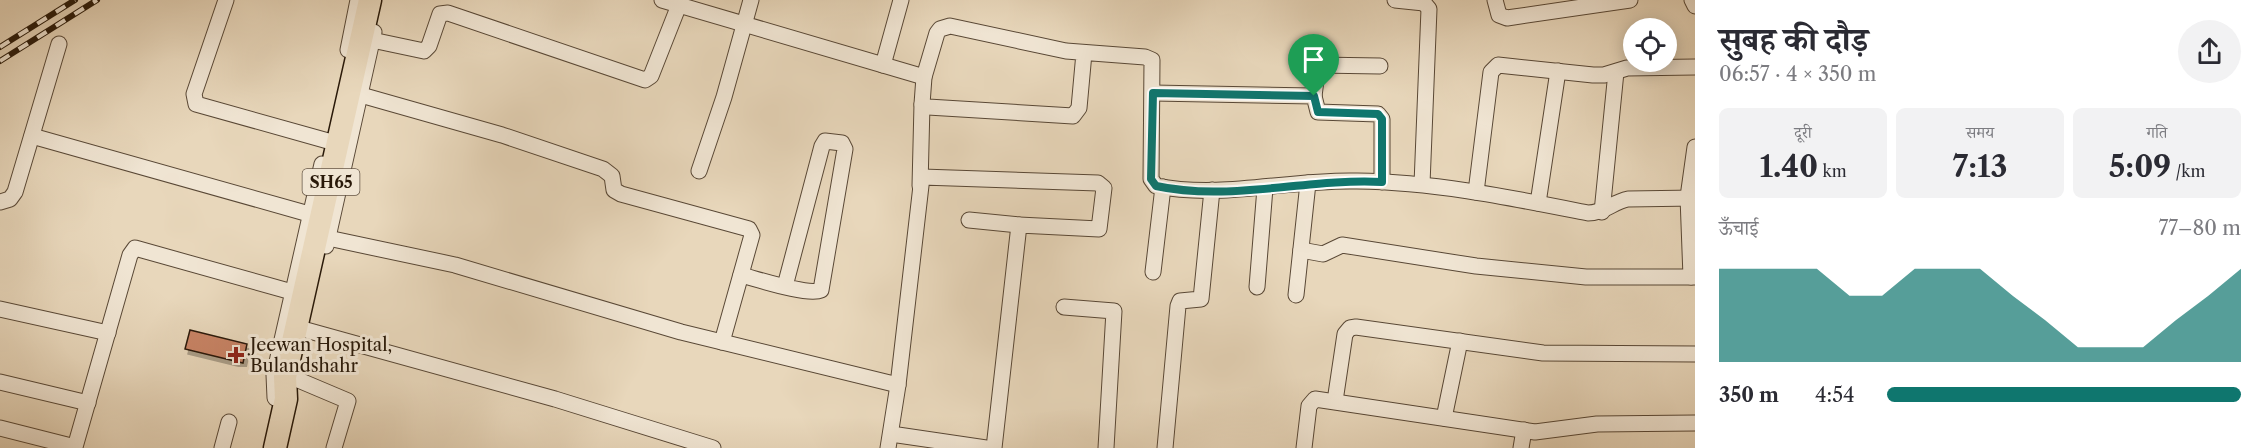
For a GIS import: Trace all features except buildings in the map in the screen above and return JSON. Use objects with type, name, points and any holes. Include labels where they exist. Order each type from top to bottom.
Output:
[{"type":"main road","name":"SH65","points":[[275,448],[285,388],[370,0]]},
{"type":"main road","name":"SH65","points":[[263,448],[285,388]]},
{"type":"street","points":[[226,0],[194,94],[196,104],[328,141]]},
{"type":"street","points":[[334,448],[348,401],[285,388],[274,375],[358,0]]},
{"type":"street","points":[[285,388],[306,330],[381,0]]},
{"type":"street","points":[[662,0],[924,77]]},
{"type":"street","points":[[699,171],[724,97],[751,0]]},
{"type":"street","points":[[883,65],[901,0]]},
{"type":"street","points":[[1395,0],[1427,2],[1429,9],[1422,184]]},
{"type":"street","points":[[1495,0],[1497,10],[1503,17],[1572,4],[1630,0]]},
{"type":"street","points":[[1692,0],[1695,6]]},
{"type":"street","points":[[372,40],[424,51],[429,46],[440,14],[448,13],[645,80],[651,76],[679,5]]},
{"type":"street","points":[[986,448],[890,441],[920,186],[924,77],[937,33],[945,27],[1084,53],[1149,58],[1154,64],[1151,179],[1156,186],[1212,190],[1265,188],[1308,183],[1422,184],[1588,213],[1602,212],[1618,201],[1628,199],[1692,198]]},
{"type":"street","points":[[0,202],[10,199],[15,192],[59,44]]},
{"type":"street","points":[[922,104],[928,107],[1073,116],[1079,108],[1084,53]]},
{"type":"street","points":[[1476,192],[1493,68],[1504,64],[1593,75],[1616,72],[1626,68],[1695,67]]},
{"type":"street","points":[[1380,66],[1318,65],[1314,96],[1318,112],[1381,116],[1382,182]]},
{"type":"street","points":[[1538,203],[1558,71]]},
{"type":"street","points":[[1602,212],[1616,72]]},
{"type":"street","points":[[1153,93],[1314,96]]},
{"type":"street","points":[[361,95],[502,135],[603,169],[610,173],[614,190],[621,194],[749,229],[752,235],[722,342]]},
{"type":"street","points":[[32,136],[309,214]]},
{"type":"street","points":[[741,275],[785,286],[813,292],[821,290],[845,149],[842,143],[825,141],[822,146],[785,286]]},
{"type":"street","points":[[1301,250],[1323,254],[1342,245],[1476,266],[1586,277],[1693,277],[1692,198],[1695,147]]},
{"type":"street","points":[[920,186],[922,177],[926,176],[1098,183],[1104,188],[1100,225],[1096,230],[969,220]]},
{"type":"street","points":[[1296,295],[1308,183]]},
{"type":"street","points":[[1154,272],[1163,187]]},
{"type":"street","points":[[1257,287],[1265,188]]},
{"type":"street","points":[[1165,448],[1178,306],[1180,301],[1201,299],[1212,190]]},
{"type":"street","points":[[994,448],[1018,225]]},
{"type":"street","points":[[328,238],[465,268],[649,323],[898,385]]},
{"type":"street","points":[[0,428],[75,448],[130,255],[135,248],[142,248],[292,292]]},
{"type":"street","points":[[1064,306],[1114,311],[1106,448]]},
{"type":"street","points":[[0,309],[108,333]]},
{"type":"street","points":[[1335,401],[1345,334],[1350,328],[1543,352],[1695,354]]},
{"type":"street","points":[[306,330],[555,399],[713,448]]},
{"type":"street","points":[[1444,418],[1460,341]]},
{"type":"street","points":[[0,382],[88,403]]},
{"type":"street","points":[[1304,448],[1311,402],[1315,399],[1544,432],[1597,424],[1695,423]]},
{"type":"street","points":[[222,448],[229,422]]},
{"type":"street","points":[[1521,448],[1524,430]]},
{"type":"railway","points":[[0,47],[75,0]]},
{"type":"railway","points":[[0,61],[97,0]]},
{"type":"place","name":"Jeewan Hospital, Bulandshahr","points":[[236,355]]},
{"type":"route","points":[[1153,93],[1314,96],[1318,112],[1378,114],[1381,116],[1382,182],[1308,183],[1227,190],[1163,187],[1152,183],[1153,93]]}]
